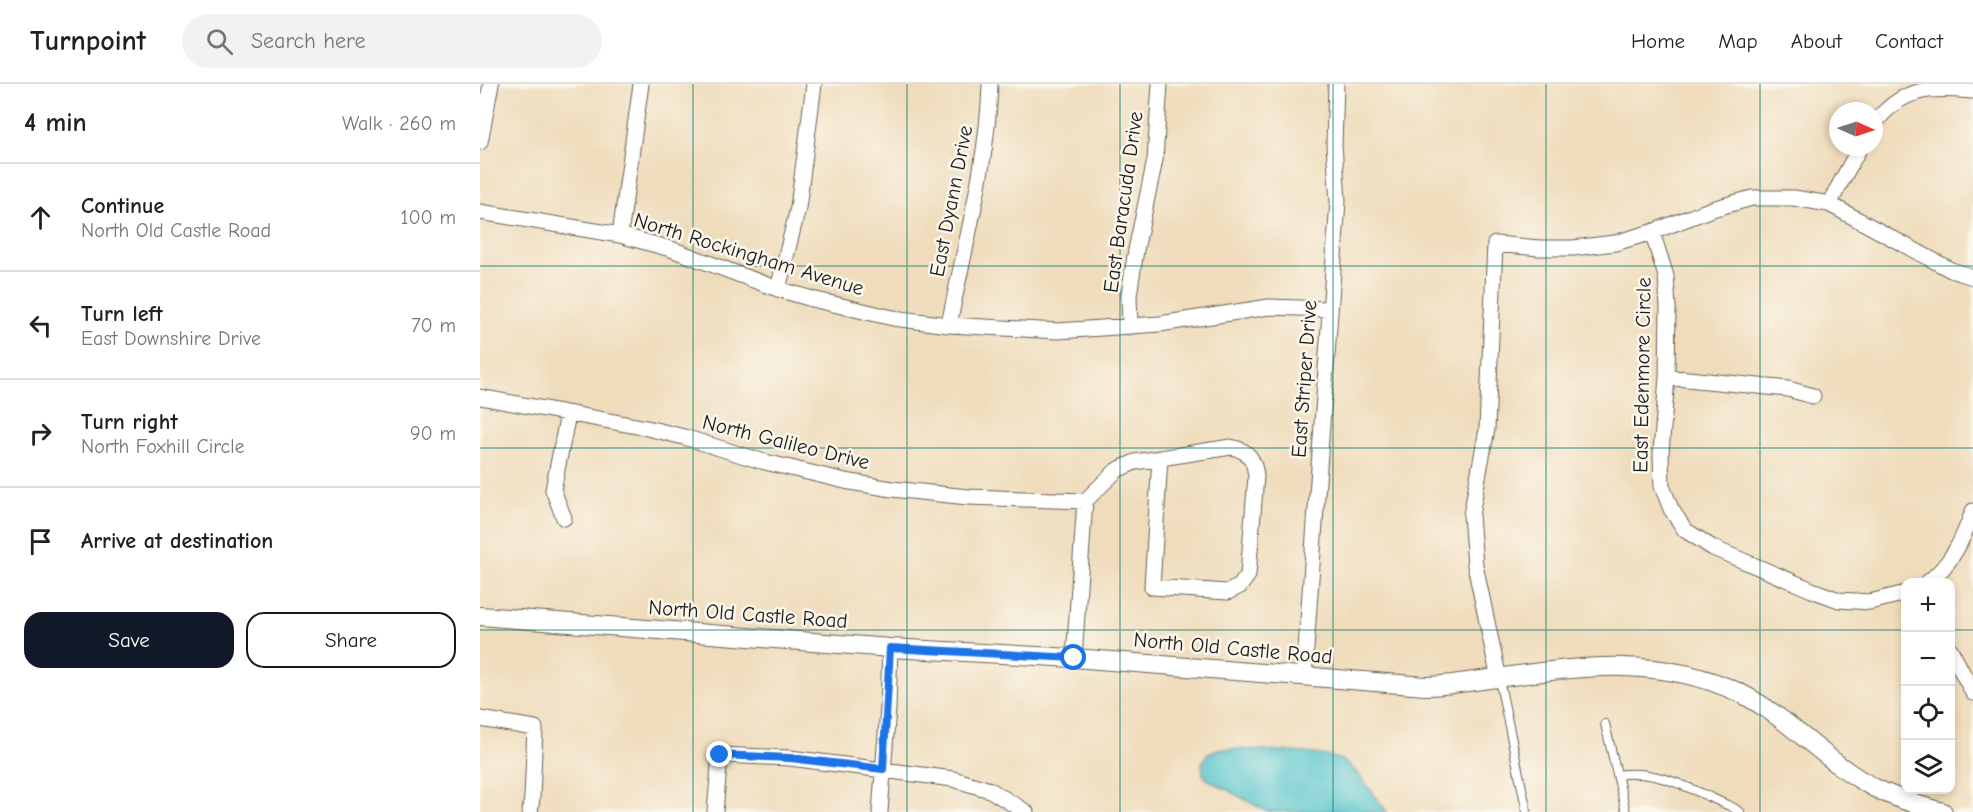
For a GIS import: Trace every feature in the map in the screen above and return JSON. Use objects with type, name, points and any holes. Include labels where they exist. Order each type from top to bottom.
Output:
[{"type":"street","points":[[480,142],[491,84]]},
{"type":"street","points":[[620,235],[641,84]]},
{"type":"street","points":[[778,289],[798,208],[814,84]]},
{"type":"street","name":"East Dyann Drive","points":[[949,326],[983,154],[988,123],[990,84]]},
{"type":"street","name":"East Baracuda Drive","points":[[1130,327],[1129,295],[1155,160],[1160,84]]},
{"type":"street","name":"East Striper Drive","points":[[1304,676],[1338,201],[1334,145],[1336,84]]},
{"type":"street","points":[[1883,113],[1910,94],[1941,89],[1973,91]]},
{"type":"street","points":[[1829,204],[1855,156]]},
{"type":"street","points":[[1499,679],[1474,565],[1471,515],[1487,429],[1495,244],[1573,248],[1615,243],[1652,232],[1712,208],[1752,198],[1794,198],[1829,204],[1942,265],[1973,277]]},
{"type":"street","name":"North Rockingham Avenue","points":[[480,212],[620,235],[671,249],[778,289],[846,308],[949,326],[1058,331],[1130,327],[1269,307],[1329,309]]},
{"type":"street","name":"East Edenmore Circle","points":[[1652,232],[1666,276],[1668,307],[1667,377],[1660,453],[1662,486],[1671,509],[1685,530],[1713,548],[1839,600],[1870,602],[1901,595]]},
{"type":"street","points":[[1667,377],[1788,389],[1814,396]]},
{"type":"street","name":"North Galileo Drive","points":[[480,397],[647,428],[761,461],[845,481],[892,489],[968,497],[1085,501]]},
{"type":"street","points":[[564,518],[553,490],[568,414]]},
{"type":"street","points":[[1074,658],[1085,501],[1117,470],[1135,462],[1160,458],[1231,447],[1244,450],[1254,461],[1256,476],[1248,575],[1240,586],[1228,592],[1152,587],[1160,458]]},
{"type":"street","points":[[1931,578],[1951,560],[1964,537],[1973,511]]},
{"type":"street","name":"North Old Castle Road","points":[[480,616],[890,648],[1074,658],[1425,686],[1449,686],[1584,667],[1649,667],[1679,672],[1742,694],[1769,710],[1840,765],[1874,788],[1910,803],[1943,812]]},
{"type":"street","points":[[880,812],[890,648]]},
{"type":"street","points":[[1955,659],[1973,693]]},
{"type":"street","points":[[480,719],[535,728],[530,812]]},
{"type":"street","points":[[715,812],[720,755],[790,758],[883,769],[962,782],[990,790],[1026,812]]},
{"type":"lane","points":[[1499,679],[1527,812]]},
{"type":"lane","points":[[1605,724],[1626,812]]},
{"type":"lane","points":[[1618,775],[1632,773],[1661,777],[1740,812]]},
{"type":"water","points":[[1218,749],[1318,754],[1341,760],[1360,776],[1387,812],[1268,812],[1207,779],[1203,774],[1202,763],[1208,754]]},
{"type":"route","points":[[720,755],[790,758],[883,769],[890,648],[1074,658]]}]
